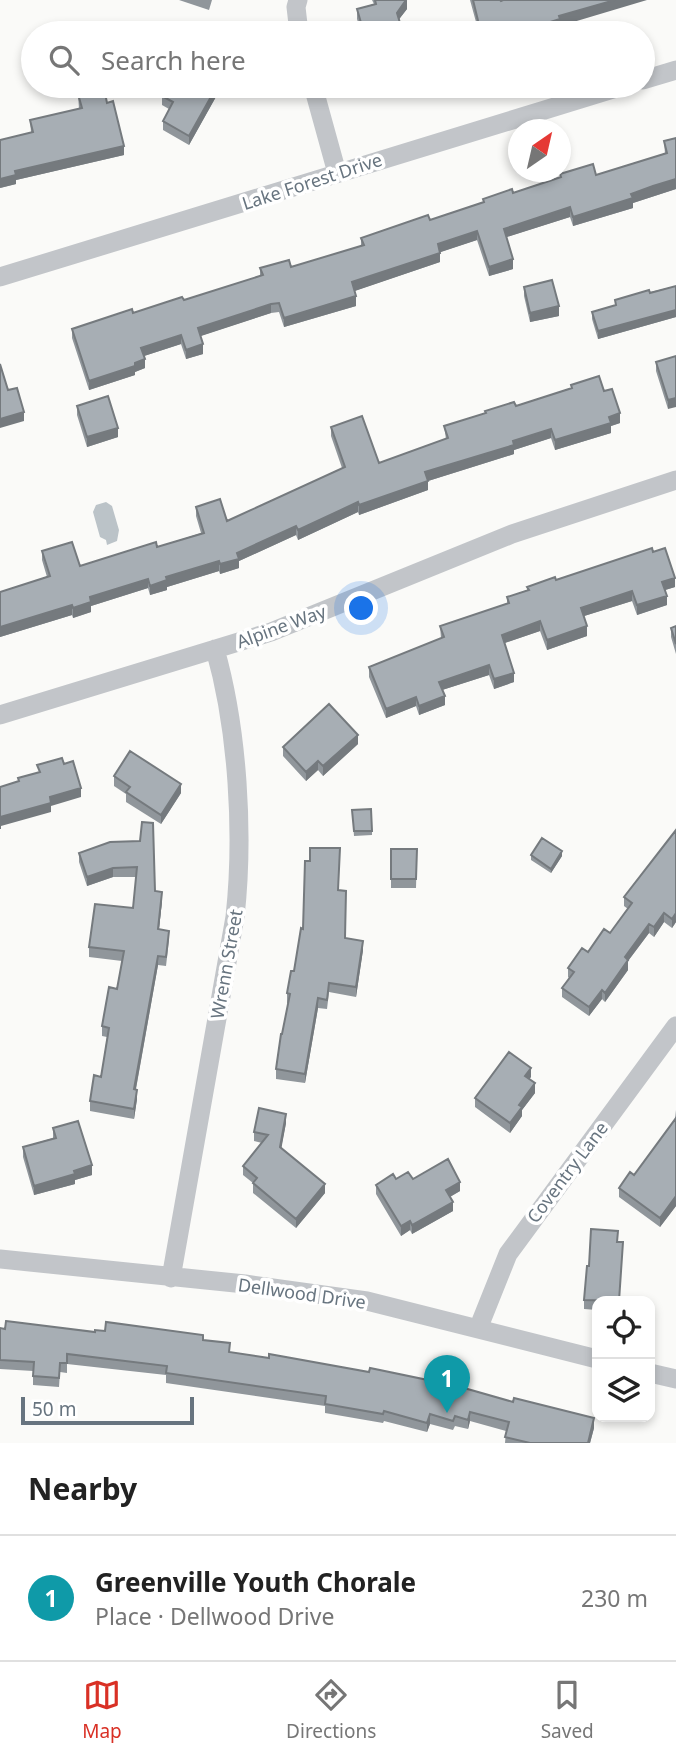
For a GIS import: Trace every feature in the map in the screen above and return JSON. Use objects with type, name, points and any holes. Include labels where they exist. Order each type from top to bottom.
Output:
[{"type":"street","points":[[298,0],[298,21]]},
{"type":"street","points":[[655,76],[676,70]]},
{"type":"street","points":[[316,98],[337,173]]},
{"type":"street","name":"Lake Forest Drive","points":[[0,277],[584,98]]},
{"type":"street","name":"Alpine Way","points":[[0,715],[215,649],[314,615],[512,534],[676,480]]},
{"type":"street","name":"Wrenn Street","points":[[171,1278],[235,917],[239,880],[240,847],[235,766],[226,686],[215,649]]},
{"type":"street","name":"Coventry Lane","points":[[478,1329],[508,1254],[676,1026]]},
{"type":"street","name":"Dellwood Drive","points":[[0,1258],[246,1284],[367,1301],[592,1358]]},
{"type":"street","points":[[655,1374],[676,1379]]},
{"type":"shaded area","points":[[106,502],[112,506],[119,530],[117,541],[107,545],[106,540],[100,537],[93,512],[96,505]]},
{"type":"building","points":[[375,0],[406,0],[397,13],[399,21],[360,21],[357,9],[376,4]]},
{"type":"building","points":[[473,0],[615,0],[559,16],[560,19],[554,21],[478,21]]},
{"type":"building","points":[[79,98],[106,98],[107,103],[113,101],[124,146],[15,171],[16,175],[0,179],[0,140],[33,132],[30,120],[82,108]]},
{"type":"building","points":[[166,98],[210,98],[189,136],[163,121],[173,102]]},
{"type":"building","points":[[676,138],[676,179],[631,194],[633,198],[573,217],[570,207],[504,229],[513,259],[489,267],[477,231],[438,244],[440,253],[352,282],[356,296],[284,318],[279,303],[271,304],[198,328],[203,344],[186,350],[181,335],[141,348],[145,359],[135,363],[135,366],[89,381],[72,329],[132,309],[133,313],[182,297],[184,300],[263,275],[260,268],[289,260],[291,267],[364,245],[361,238],[428,215],[430,220],[484,202],[483,199],[512,189],[513,193],[546,182],[571,182],[571,171],[593,164],[596,175],[667,153],[664,141]]},
{"type":"building","points":[[552,280],[559,306],[530,313],[524,287]]},
{"type":"building","points":[[676,286],[676,310],[598,331],[592,312],[616,305],[615,300],[649,290],[650,293]]},
{"type":"building","points":[[676,356],[676,398],[668,400],[656,362]]},
{"type":"building","points":[[0,364],[8,390],[17,388],[24,412],[0,419]]},
{"type":"building","points":[[599,376],[604,391],[612,389],[620,413],[609,417],[611,423],[555,440],[551,429],[513,441],[514,445],[425,472],[428,481],[359,505],[358,502],[298,530],[296,526],[237,553],[239,559],[220,564],[219,561],[166,577],[167,580],[150,586],[148,579],[90,597],[91,602],[73,608],[72,605],[0,627],[0,592],[50,576],[42,551],[72,542],[80,566],[156,542],[157,547],[204,533],[196,507],[220,499],[227,521],[345,467],[331,427],[362,416],[379,463],[448,438],[444,426],[514,402],[516,406],[572,388],[571,385]]},
{"type":"building","points":[[108,396],[118,428],[87,437],[77,406]]},
{"type":"building","points":[[652,548],[653,552],[665,548],[675,578],[662,582],[667,596],[637,605],[632,591],[581,608],[587,626],[547,640],[540,621],[502,635],[514,673],[494,679],[489,665],[439,682],[445,696],[419,706],[416,697],[386,709],[369,667],[444,637],[440,626],[509,603],[507,597],[529,590],[527,587]]},
{"type":"building","points":[[676,626],[676,644],[671,628]]},
{"type":"building","points":[[329,704],[358,735],[323,766],[318,761],[306,772],[283,747]]},
{"type":"building","points":[[130,751],[181,784],[161,815],[126,792],[130,787],[114,776]]},
{"type":"building","points":[[62,758],[64,764],[73,761],[81,788],[50,797],[51,803],[0,817],[0,787],[19,781],[18,778],[40,772],[37,765]]},
{"type":"building","points":[[371,809],[372,831],[354,831],[352,810]]},
{"type":"building","points":[[142,822],[153,823],[155,891],[162,892],[158,929],[169,931],[166,957],[158,956],[134,1089],[137,1090],[134,1109],[90,1101],[94,1075],[101,1077],[109,1028],[102,1026],[109,987],[117,989],[124,951],[89,947],[95,904],[133,908],[137,867],[113,868],[87,877],[79,853],[110,842],[140,841]]},
{"type":"building","points":[[676,830],[676,913],[672,919],[664,913],[654,927],[649,924],[625,957],[628,960],[605,993],[602,990],[589,1007],[562,988],[574,972],[568,968],[582,948],[588,952],[604,929],[610,933],[632,903],[624,897]]},
{"type":"building","points":[[542,838],[562,851],[551,869],[531,855]]},
{"type":"building","points":[[310,848],[340,848],[338,890],[346,891],[345,938],[363,941],[356,987],[329,983],[327,1000],[318,998],[305,1074],[276,1069],[290,994],[287,993],[291,971],[294,971],[301,928],[303,929],[305,861],[310,861]]},
{"type":"building","points":[[391,849],[417,849],[416,879],[391,879]]},
{"type":"building","points":[[509,1052],[531,1068],[525,1076],[535,1083],[510,1123],[475,1098]]},
{"type":"building","points":[[259,1108],[286,1114],[280,1147],[325,1184],[296,1219],[253,1183],[257,1178],[243,1166],[268,1135],[254,1132]]},
{"type":"building","points":[[676,1118],[676,1196],[660,1218],[619,1188],[630,1172],[634,1175]]},
{"type":"building","points":[[78,1121],[92,1165],[74,1171],[75,1174],[34,1186],[23,1147],[56,1138],[53,1128]]},
{"type":"building","points":[[448,1159],[460,1182],[446,1190],[453,1202],[412,1225],[410,1221],[401,1226],[376,1185],[393,1174],[396,1179],[408,1172],[413,1179]]},
{"type":"building","points":[[591,1229],[618,1231],[617,1242],[623,1242],[619,1296],[592,1296],[592,1300],[584,1300]]},
{"type":"building","points":[[6,1321],[95,1332],[105,1331],[106,1322],[203,1335],[203,1340],[230,1343],[229,1352],[269,1358],[269,1354],[369,1372],[370,1368],[428,1380],[429,1378],[513,1402],[514,1398],[592,1418],[593,1422],[588,1443],[530,1443],[505,1437],[509,1422],[470,1412],[468,1420],[455,1416],[453,1421],[430,1414],[427,1423],[384,1411],[383,1414],[325,1404],[326,1396],[166,1373],[167,1366],[67,1354],[67,1363],[60,1363],[59,1378],[33,1376],[34,1362],[0,1360],[0,1328],[5,1329]]},
{"type":"place","name":"Greenville Youth Chorale","points":[[447,1413]]}]
